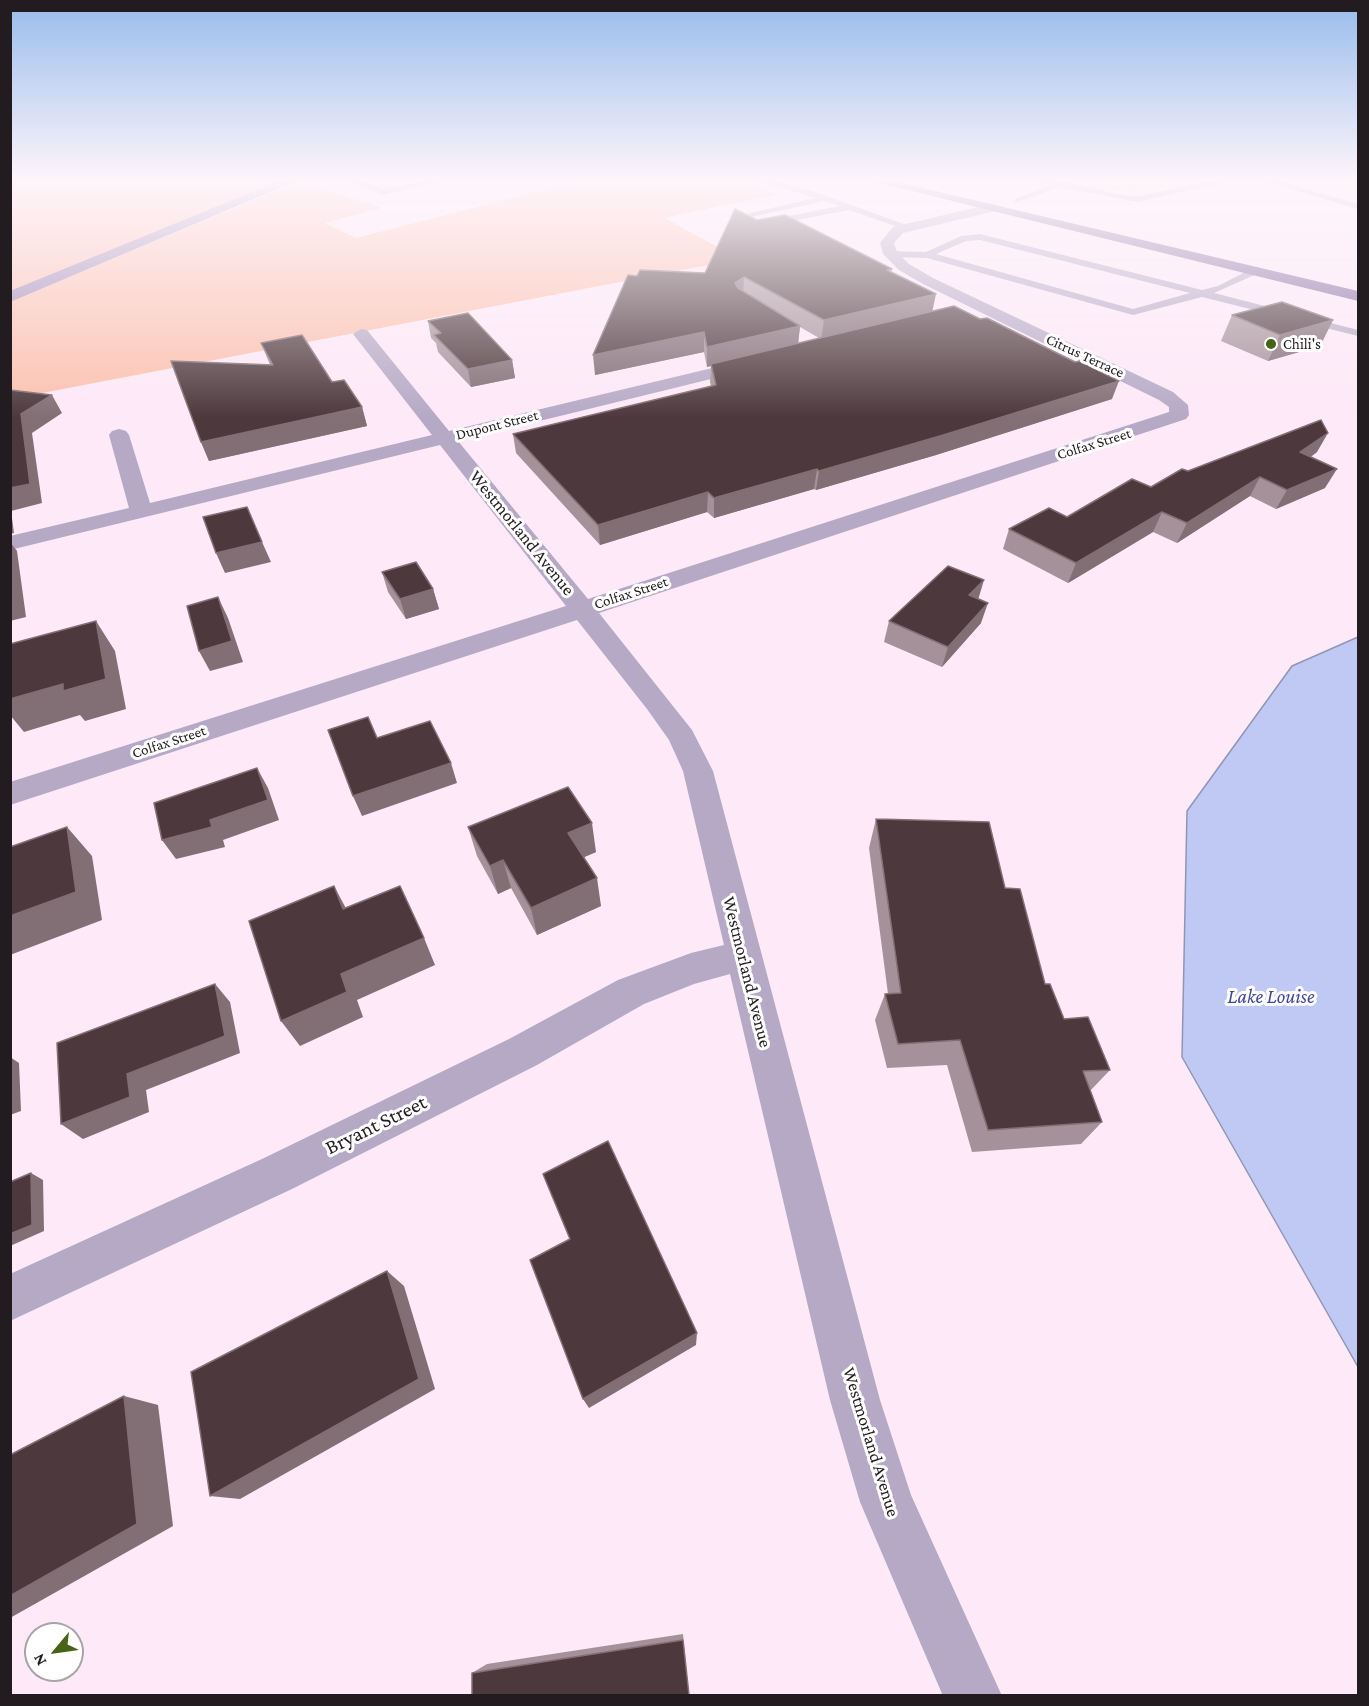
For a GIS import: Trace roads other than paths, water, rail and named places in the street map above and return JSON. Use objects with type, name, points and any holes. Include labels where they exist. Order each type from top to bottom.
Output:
[{"type":"main road","points":[[1200,259],[1359,296]]},
{"type":"street","points":[[10,297],[103,259]]},
{"type":"street","name":"Citrus Terrace","points":[[895,259],[904,267],[928,281],[1166,396],[1178,405],[1181,411]]},
{"type":"street","points":[[950,316],[983,308]]},
{"type":"street","name":"Westmorland Avenue","points":[[361,334],[583,608],[682,737],[698,771],[742,956],[852,1388],[883,1491],[973,1695]]},
{"type":"street","name":"Dupont Street","points":[[10,543],[770,359]]},
{"type":"street","name":"Colfax Street","points":[[10,794],[1164,422],[1179,415],[1181,411]]},
{"type":"street","points":[[120,435],[141,511]]},
{"type":"street","name":"Bryant Street","points":[[10,1299],[277,1174],[523,1052],[632,992],[691,969],[742,956]]},
{"type":"lane","points":[[940,259],[1133,312],[1222,288],[1255,272]]},
{"type":"lane","points":[[1063,259],[1359,333]]},
{"type":"water","name":"Lake Louise","points":[[1358,637],[1358,1367],[1182,1057],[1187,811],[1292,666]]},
{"type":"place","name":"Chili's","points":[[1271,344]]}]
